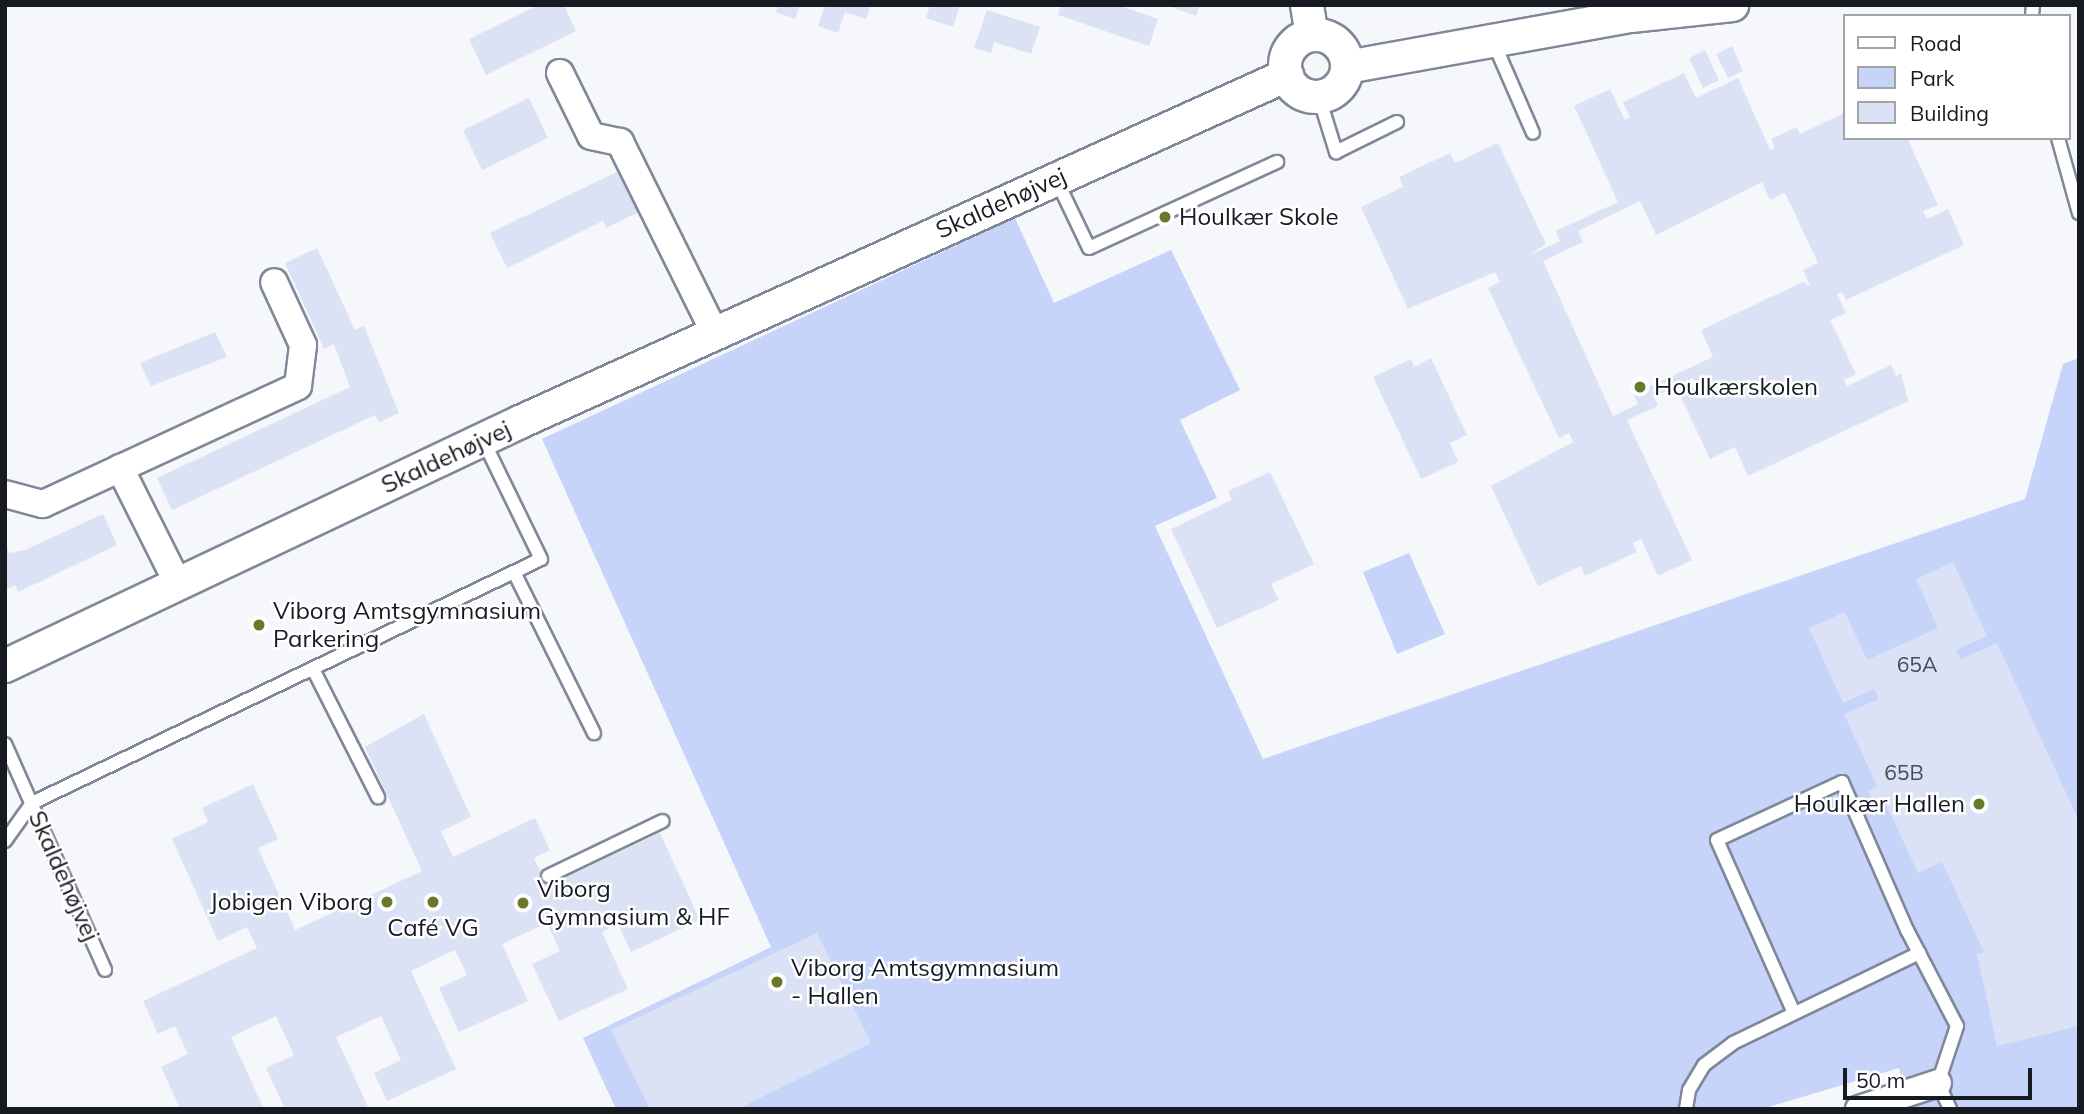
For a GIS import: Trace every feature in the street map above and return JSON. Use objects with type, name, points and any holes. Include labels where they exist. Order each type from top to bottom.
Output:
[{"type":"street","points":[[1348,67],[1493,40],[1732,5]]},
{"type":"street","points":[[1309,20],[1337,43],[1348,67],[1341,86],[1319,97],[1300,92],[1287,75],[1292,47],[1309,20]]},
{"type":"street","points":[[559,73],[591,136],[620,142],[715,333]]},
{"type":"street","name":"Skaldehøjvej","points":[[5,666],[715,333],[1287,75]]},
{"type":"street","points":[[5,494],[43,504],[298,386],[303,345],[274,282]]},
{"type":"street","points":[[120,468],[178,584]]},
{"type":"street","points":[[1859,1109],[1938,1083]]},
{"type":"lane","points":[[1493,40],[1533,133]]},
{"type":"lane","points":[[1319,97],[1336,152],[1397,122]]},
{"type":"lane","points":[[2059,140],[2079,213]]},
{"type":"lane","points":[[1056,178],[1089,248],[1277,162]]},
{"type":"lane","points":[[5,841],[32,803],[541,559],[483,440]]},
{"type":"lane","points":[[514,572],[594,733]]},
{"type":"lane","points":[[313,669],[378,797]]},
{"type":"lane","name":"Skaldehøjvej","points":[[6,749],[105,970]]},
{"type":"lane","points":[[1794,1013],[1717,840],[1842,782],[1919,953],[1957,1026],[1938,1083],[1950,1109]]},
{"type":"lane","points":[[548,876],[663,821]]},
{"type":"lane","points":[[1686,1109],[1689,1090],[1704,1065],[1733,1043],[1919,953]]},
{"type":"green space","points":[[1015,218],[1054,303],[1171,250],[1240,390],[1180,420],[1217,498],[1155,526],[1263,759],[2025,499],[2063,364],[2079,358],[2079,1109],[1909,1109],[1899,1068],[1762,1109],[616,1109],[583,1038],[771,947],[542,439]]},
{"type":"green space","points":[[1409,553],[1445,634],[1397,654],[1363,572]]},
{"type":"building","points":[[539,5],[564,5],[576,31],[486,75],[469,39]]},
{"type":"building","points":[[778,5],[800,5],[795,19],[776,12]]},
{"type":"building","points":[[825,5],[871,5],[866,19],[845,12],[838,33],[818,26]]},
{"type":"building","points":[[930,5],[960,5],[953,27],[926,18]]},
{"type":"building","points":[[1061,5],[1118,5],[1158,19],[1149,46],[1058,15]]},
{"type":"building","points":[[1166,5],[1200,5],[1196,16]]},
{"type":"building","points":[[987,10],[1040,27],[1031,54],[994,42],[991,53],[974,48]]},
{"type":"building","points":[[1732,46],[1743,71],[1728,78],[1716,54]]},
{"type":"building","points":[[1705,50],[1719,80],[1703,88],[1689,58]]},
{"type":"building","points":[[1684,73],[1696,98],[1738,78],[1770,150],[1775,148],[1771,139],[1797,127],[1800,134],[1842,114],[1842,140],[1908,140],[1938,205],[1923,211],[1927,219],[1948,209],[1964,245],[1846,300],[1842,292],[1837,294],[1846,313],[1830,320],[1856,374],[1844,380],[1847,386],[1891,365],[1896,376],[1901,373],[1908,401],[1748,476],[1735,447],[1710,459],[1679,393],[1696,385],[1693,378],[1654,397],[1658,406],[1627,420],[1692,560],[1658,576],[1641,539],[1633,543],[1637,552],[1585,576],[1581,566],[1538,586],[1491,486],[1573,442],[1569,433],[1559,438],[1488,288],[1500,282],[1495,272],[1408,309],[1361,207],[1403,187],[1399,177],[1450,153],[1455,163],[1498,143],[1546,244],[1528,256],[1560,241],[1556,231],[1618,202],[1574,106],[1610,89],[1625,120],[1630,117],[1623,102]],"holes":[[[1762,182],[1770,200],[1785,193],[1818,263],[1803,270],[1810,286],[1803,282],[1701,330],[1713,357],[1633,394],[1638,404],[1613,416],[1543,261],[1583,242],[1578,231],[1640,201],[1656,235]]]},
{"type":"building","points":[[529,98],[548,138],[482,170],[463,130]]},
{"type":"building","points":[[619,171],[639,212],[606,228],[603,221],[507,268],[490,233]]},
{"type":"building","points":[[317,248],[355,330],[364,326],[399,413],[379,422],[375,415],[172,510],[157,478],[350,387],[334,344],[324,349],[285,263]]},
{"type":"building","points":[[215,332],[227,357],[151,386],[140,363]]},
{"type":"building","points":[[1431,358],[1467,435],[1450,443],[1458,462],[1421,479],[1373,377],[1411,359],[1414,367]]},
{"type":"building","points":[[1270,472],[1314,564],[1271,584],[1279,600],[1217,628],[1171,529],[1232,500],[1228,491]]},
{"type":"building","points":[[103,514],[117,545],[18,592],[15,585],[5,590],[5,545],[9,553],[25,550]]},
{"type":"building","name":"Houlkær Hallen","points":[[1953,562],[1987,636],[1956,650],[1961,659],[1997,643],[2079,821],[2079,1026],[1997,1046],[1977,954],[1984,952],[1942,862],[1918,873],[1885,802],[1875,807],[1868,791],[1877,786],[1844,714],[1879,699],[1874,689],[1843,703],[1809,628],[1845,612],[1867,660],[1938,628],[1916,579]]},
{"type":"building","name":"Viborg Gymnasium & HF","points":[[424,714],[471,817],[441,831],[453,857],[535,818],[550,850],[534,858],[547,886],[660,833],[700,920],[631,952],[618,924],[602,932],[628,989],[559,1021],[532,964],[560,951],[547,923],[502,944],[528,1001],[459,1032],[439,988],[467,975],[455,950],[411,971],[456,1069],[387,1101],[374,1073],[401,1060],[381,1016],[336,1037],[369,1109],[285,1109],[266,1068],[294,1055],[276,1016],[231,1037],[264,1109],[180,1109],[161,1067],[188,1054],[175,1026],[158,1034],[143,1001],[257,948],[247,927],[218,941],[172,839],[208,822],[202,808],[253,784],[278,839],[258,848],[295,930],[422,871],[365,747]]},
{"type":"building","name":"Viborg Amtsgymnasium - Hallen","points":[[817,933],[871,1043],[738,1109],[650,1109],[611,1030]]},
{"type":"place","name":"Houlkær Skole","points":[[1165,217]]},
{"type":"place","name":"Houlkærskolen","points":[[1640,387]]},
{"type":"place","name":"Viborg Amtsgymnasium Parkering","points":[[259,625]]},
{"type":"place","name":"Houlkær Hallen","points":[[1979,804]]},
{"type":"place","name":"Jobigen Viborg","points":[[387,902]]},
{"type":"place","name":"Café VG","points":[[433,902]]},
{"type":"place","name":"Viborg Gymnasium & HF","points":[[523,903]]},
{"type":"place","name":"Viborg Amtsgymnasium - Hallen","points":[[777,982]]}]
